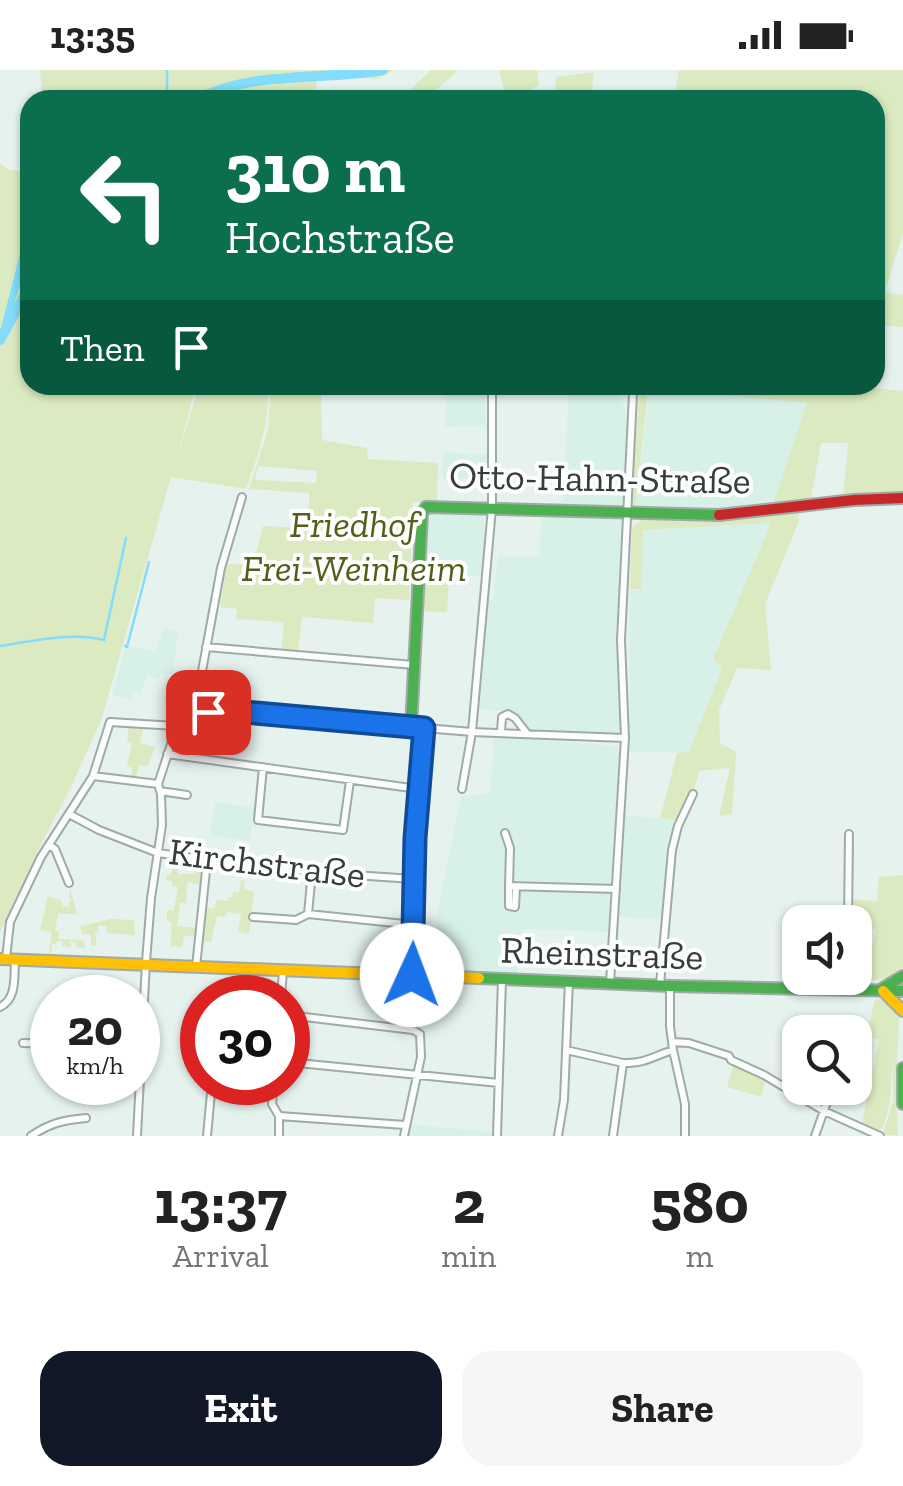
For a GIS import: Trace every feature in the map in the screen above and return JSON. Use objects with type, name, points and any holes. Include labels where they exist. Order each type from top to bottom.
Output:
[{"type":"street","points":[[462,789],[472,732],[492,508],[492,395]]},
{"type":"street","points":[[610,983],[624,738],[621,640],[633,395]]},
{"type":"street","points":[[193,713],[221,568],[242,497]]},
{"type":"street","name":"Otto-Hahn-Straße","points":[[414,665],[422,516],[429,506],[706,516],[903,498]]},
{"type":"street","points":[[206,647],[414,665],[418,790],[412,975]]},
{"type":"street","points":[[145,975],[162,825],[160,788],[177,726],[193,713],[222,710],[472,732],[624,738]]},
{"type":"street","points":[[501,732],[502,718],[508,714],[527,733]]},
{"type":"street","points":[[0,1007],[12,995],[7,959],[12,919],[49,845],[93,776],[110,722],[177,726]]},
{"type":"street","points":[[167,754],[418,790]]},
{"type":"street","points":[[264,766],[258,820],[344,830],[350,780]]},
{"type":"street","points":[[93,776],[188,796]]},
{"type":"street","points":[[685,1136],[686,1104],[672,1046],[665,986],[672,850],[693,794]]},
{"type":"street","name":"Kirchstraße","points":[[68,814],[158,853],[312,872],[414,878]]},
{"type":"street","points":[[506,832],[513,886],[616,889]]},
{"type":"street","points":[[848,905],[850,834]]},
{"type":"street","points":[[49,845],[55,849],[69,884]]},
{"type":"street","points":[[196,967],[207,861]]},
{"type":"street","points":[[308,914],[312,872]]},
{"type":"street","points":[[253,917],[296,920],[308,914],[414,925]]},
{"type":"street","name":"Rheinstraße","points":[[7,959],[665,986],[782,985]]},
{"type":"street","points":[[283,975],[284,970]]},
{"type":"street","points":[[903,976],[880,990],[903,1012]]},
{"type":"street","points":[[497,1136],[502,979]]},
{"type":"street","points":[[558,1136],[564,1108],[569,982]]},
{"type":"street","name":"Rheinstraße","points":[[872,989],[903,991]]},
{"type":"street","points":[[310,1018],[420,1034],[421,1057],[404,1136]]},
{"type":"street","points":[[23,1043],[30,1043]]},
{"type":"street","points":[[566,1050],[623,1063],[644,1063],[672,1046],[689,1043],[729,1056],[824,1111],[880,1136]]},
{"type":"street","points":[[613,1136],[623,1063]]},
{"type":"street","points":[[310,1064],[499,1083]]},
{"type":"street","points":[[903,1068],[903,1104]]},
{"type":"street","points":[[137,1136],[138,1105]]},
{"type":"street","points":[[207,1136],[210,1105]]},
{"type":"street","points":[[272,1105],[278,1116],[279,1136]]},
{"type":"street","points":[[815,1136],[826,1105]]},
{"type":"street","points":[[278,1116],[406,1125]]},
{"type":"street","points":[[31,1136],[61,1120],[86,1118]]},
{"type":"shaded area","points":[[447,395],[484,395],[486,425],[445,427]]},
{"type":"shaded area","points":[[569,395],[620,395],[629,420],[623,499],[617,509],[563,508]]},
{"type":"shaded area","points":[[649,395],[724,395],[808,403],[774,503],[709,513],[635,509]]},
{"type":"shaded area","points":[[443,452],[487,455],[487,479],[443,478]]},
{"type":"shaded area","points":[[426,514],[482,515],[482,576],[422,574]]},
{"type":"shaded area","points":[[541,517],[621,522],[616,640],[621,727],[617,734],[531,729],[511,710],[478,709],[489,600],[493,600],[498,556],[539,557]]},
{"type":"shaded area","points":[[771,523],[713,658],[722,667],[689,753],[630,752],[629,591],[641,589],[642,530]]},
{"type":"shaded area","points":[[163,629],[178,631],[173,674],[161,673],[159,679],[147,676],[141,693],[133,691],[132,699],[112,695],[126,645],[156,651]]},
{"type":"shaded area","points":[[494,737],[618,746],[608,932],[521,929],[518,974],[434,971],[438,910],[461,796],[490,794]]},
{"type":"shaded area","points":[[215,802],[255,808],[250,841],[210,835]]},
{"type":"shaded area","points":[[625,816],[681,819],[665,919],[618,917]]},
{"type":"shaded area","points":[[408,1124],[492,1132],[491,1136],[407,1136]]},
{"type":"green space","points":[[40,70],[394,70],[377,79],[318,74],[316,90],[41,90]]},
{"type":"green space","points":[[431,70],[458,70],[436,90],[410,90]]},
{"type":"green space","points":[[499,70],[537,70],[539,85],[533,90],[504,90]]},
{"type":"green space","points":[[679,70],[903,70],[903,233],[885,292],[885,90],[676,90]]},
{"type":"green space","points":[[594,72],[592,90],[555,90],[556,77]]},
{"type":"green space","points":[[0,163],[20,171],[20,395],[193,395],[175,465],[196,395],[268,395],[268,399],[262,438],[246,489],[171,477],[101,721],[0,932],[0,340],[4,331],[0,335]]},
{"type":"green space","points":[[885,292],[903,295],[903,327],[885,326]]},
{"type":"green space","points":[[885,389],[903,391],[903,492],[843,497],[848,443],[821,443],[810,504],[771,510],[807,403],[723,395],[885,395]]},
{"type":"green space","name":"Friedhof Frei-Weinheim","points":[[270,395],[321,395],[322,440],[367,448],[368,459],[438,463],[437,502],[413,502],[409,600],[375,598],[373,623],[302,617],[298,653],[281,652],[284,622],[236,619],[237,609],[220,607],[227,564],[253,565],[263,526],[301,528],[309,510],[309,493],[249,489],[268,429]],"holes":[[[258,466],[317,471],[316,483],[255,480]]]},
{"type":"green space","points":[[639,395],[648,395],[635,509],[631,504]]},
{"type":"green space","points":[[799,511],[799,521],[765,604],[771,670],[737,668],[719,710],[720,743],[736,752],[732,814],[719,816],[730,768],[699,771],[681,819],[660,819],[677,753],[689,752],[722,668],[713,659],[771,523],[643,530],[641,589],[630,589],[632,528],[643,519],[714,522]]},
{"type":"green space","points":[[422,574],[449,576],[447,612],[420,611]]},
{"type":"green space","points":[[129,725],[144,726],[140,743],[155,747],[148,766],[139,765],[136,779],[131,778],[132,768],[127,766],[132,743],[127,741]]},
{"type":"green space","points":[[201,862],[202,885],[187,882],[186,903],[180,903],[177,926],[197,928],[196,937],[184,936],[182,947],[170,946],[172,924],[167,920],[167,910],[174,910],[178,887],[166,880],[167,875],[171,875],[172,867],[178,867],[178,874],[195,874]]},
{"type":"green space","points":[[903,875],[903,967],[885,979],[872,980],[876,929],[872,929],[872,905],[849,905],[849,899],[877,901],[879,877]]},
{"type":"green space","points":[[241,880],[245,881],[244,889],[254,892],[249,934],[238,932],[241,914],[227,912],[225,917],[217,916],[211,942],[200,941],[205,908],[214,909],[217,900],[227,901],[233,892],[239,893]]},
{"type":"green space","points":[[70,888],[77,914],[58,914],[55,931],[59,931],[59,939],[83,940],[85,948],[71,941],[71,947],[62,946],[62,941],[57,941],[48,957],[52,932],[40,930],[48,896],[68,907]]},
{"type":"green space","points":[[110,919],[134,920],[135,935],[107,933],[106,926],[98,926],[97,945],[91,946],[91,935],[82,934],[80,926]]},
{"type":"green space","points":[[875,999],[889,1003],[899,1015],[898,1136],[883,1134],[893,1101],[893,1059],[885,1122],[881,1130],[874,1131],[862,1123],[866,1105],[872,1105],[872,1074],[879,1039],[872,1037]]},
{"type":"green space","points":[[733,1066],[765,1082],[761,1097],[727,1087]]},
{"type":"water","points":[[20,253],[20,282],[0,340]]},
{"type":"waterway","points":[[167,70],[167,90]]},
{"type":"waterway","points":[[220,90],[263,80],[383,70]]},
{"type":"waterway","points":[[0,340],[20,303]]},
{"type":"waterway","points":[[0,646],[65,637],[104,640],[126,538]]},
{"type":"waterway","points":[[125,646],[149,562]]},
{"type":"traffic: fast","points":[[411,727],[422,514],[426,507],[719,515]]},
{"type":"traffic: fast","points":[[883,988],[903,976]]},
{"type":"traffic: fast","points":[[479,978],[903,991]]},
{"type":"traffic: fast","points":[[903,1068],[903,1104]]},
{"type":"traffic: slow","points":[[0,959],[479,978]]},
{"type":"traffic: slow","points":[[883,991],[903,1011]]},
{"type":"traffic: jam","points":[[719,515],[903,498]]},
{"type":"route","points":[[208,712],[222,710],[424,728],[415,838],[412,975]]}]
